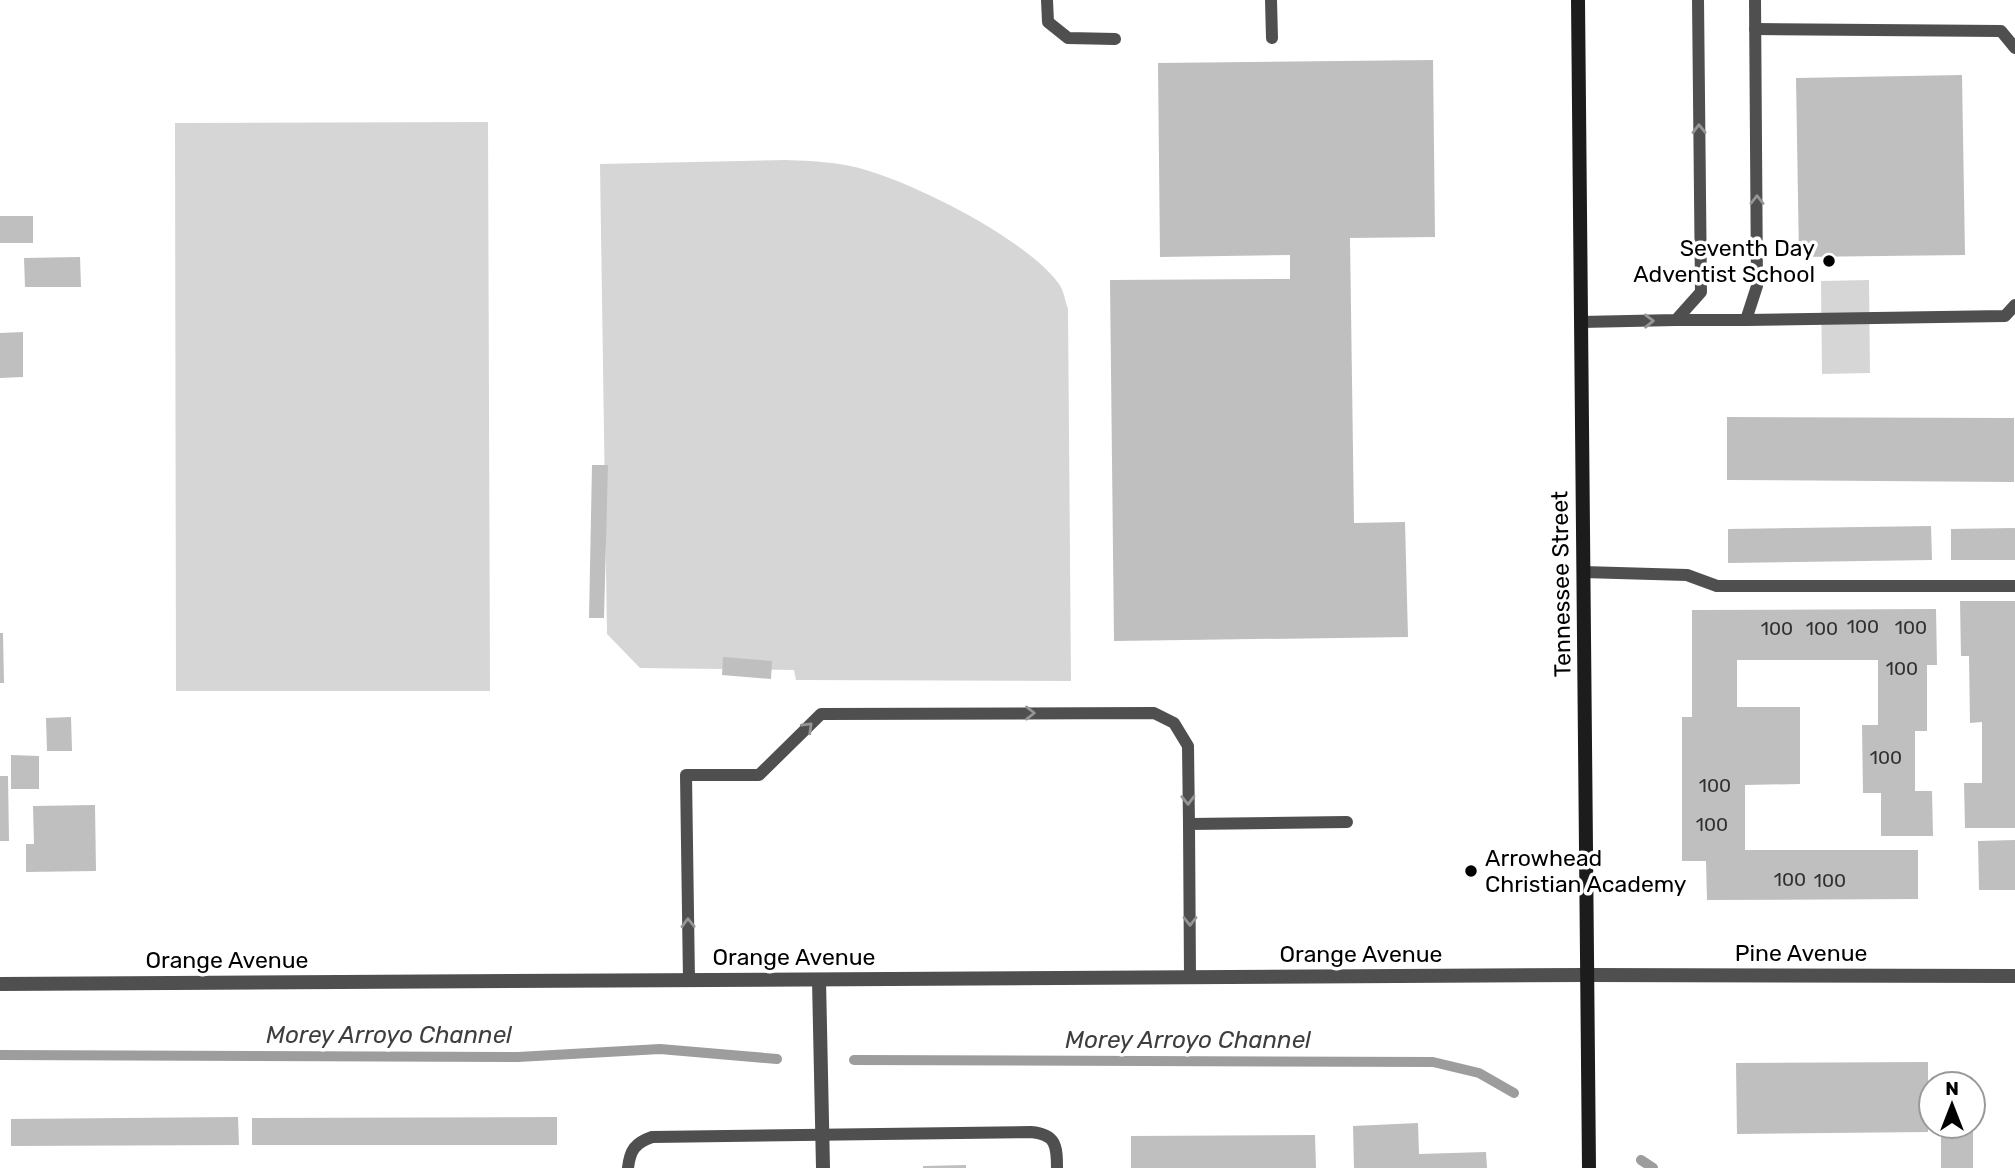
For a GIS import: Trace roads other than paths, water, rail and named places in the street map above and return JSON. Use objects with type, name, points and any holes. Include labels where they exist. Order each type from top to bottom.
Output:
[{"type":"main road","name":"Tennessee Street","points":[[1578,0],[1589,1168]]},
{"type":"street","name":"Pine Avenue","points":[[1587,975],[2015,976]]},
{"type":"street","name":"Orange Avenue","points":[[0,984],[1587,975]]},
{"type":"street","points":[[819,979],[822,1168]]},
{"type":"lane","points":[[1048,0],[1048,22],[1068,38],[1115,39]]},
{"type":"lane","points":[[1271,0],[1272,38]]},
{"type":"lane","points":[[1676,320],[1701,292],[1698,0]]},
{"type":"lane","points":[[1746,320],[1757,286],[1755,0]]},
{"type":"lane","points":[[1755,29],[2001,31],[2015,48]]},
{"type":"lane","points":[[1581,322],[2005,316],[2015,305]]},
{"type":"lane","points":[[1583,572],[1687,575],[1717,586],[2015,586]]},
{"type":"lane","points":[[689,981],[686,775],[759,775],[821,714],[1154,713],[1174,723],[1188,746],[1190,977]]},
{"type":"lane","points":[[1189,824],[1347,821]]},
{"type":"lane","points":[[628,1168],[631,1152],[637,1142],[652,1136],[822,1133],[1042,1133],[1052,1139],[1057,1149],[1057,1168]]},
{"type":"waterway","name":"Morey Arroyo Channel","points":[[0,1055],[518,1057],[660,1049],[777,1059]]},
{"type":"waterway","name":"Morey Arroyo Channel","points":[[854,1060],[1433,1062],[1479,1073],[1514,1093]]},
{"type":"waterway","name":"Morey Arroyo Channel","points":[[1641,1160],[1653,1168]]},
{"type":"place","name":"Seventh Day Adventist School","points":[[1829,261]]},
{"type":"place","name":"Arrowhead Christian Academy","points":[[1471,871]]}]
